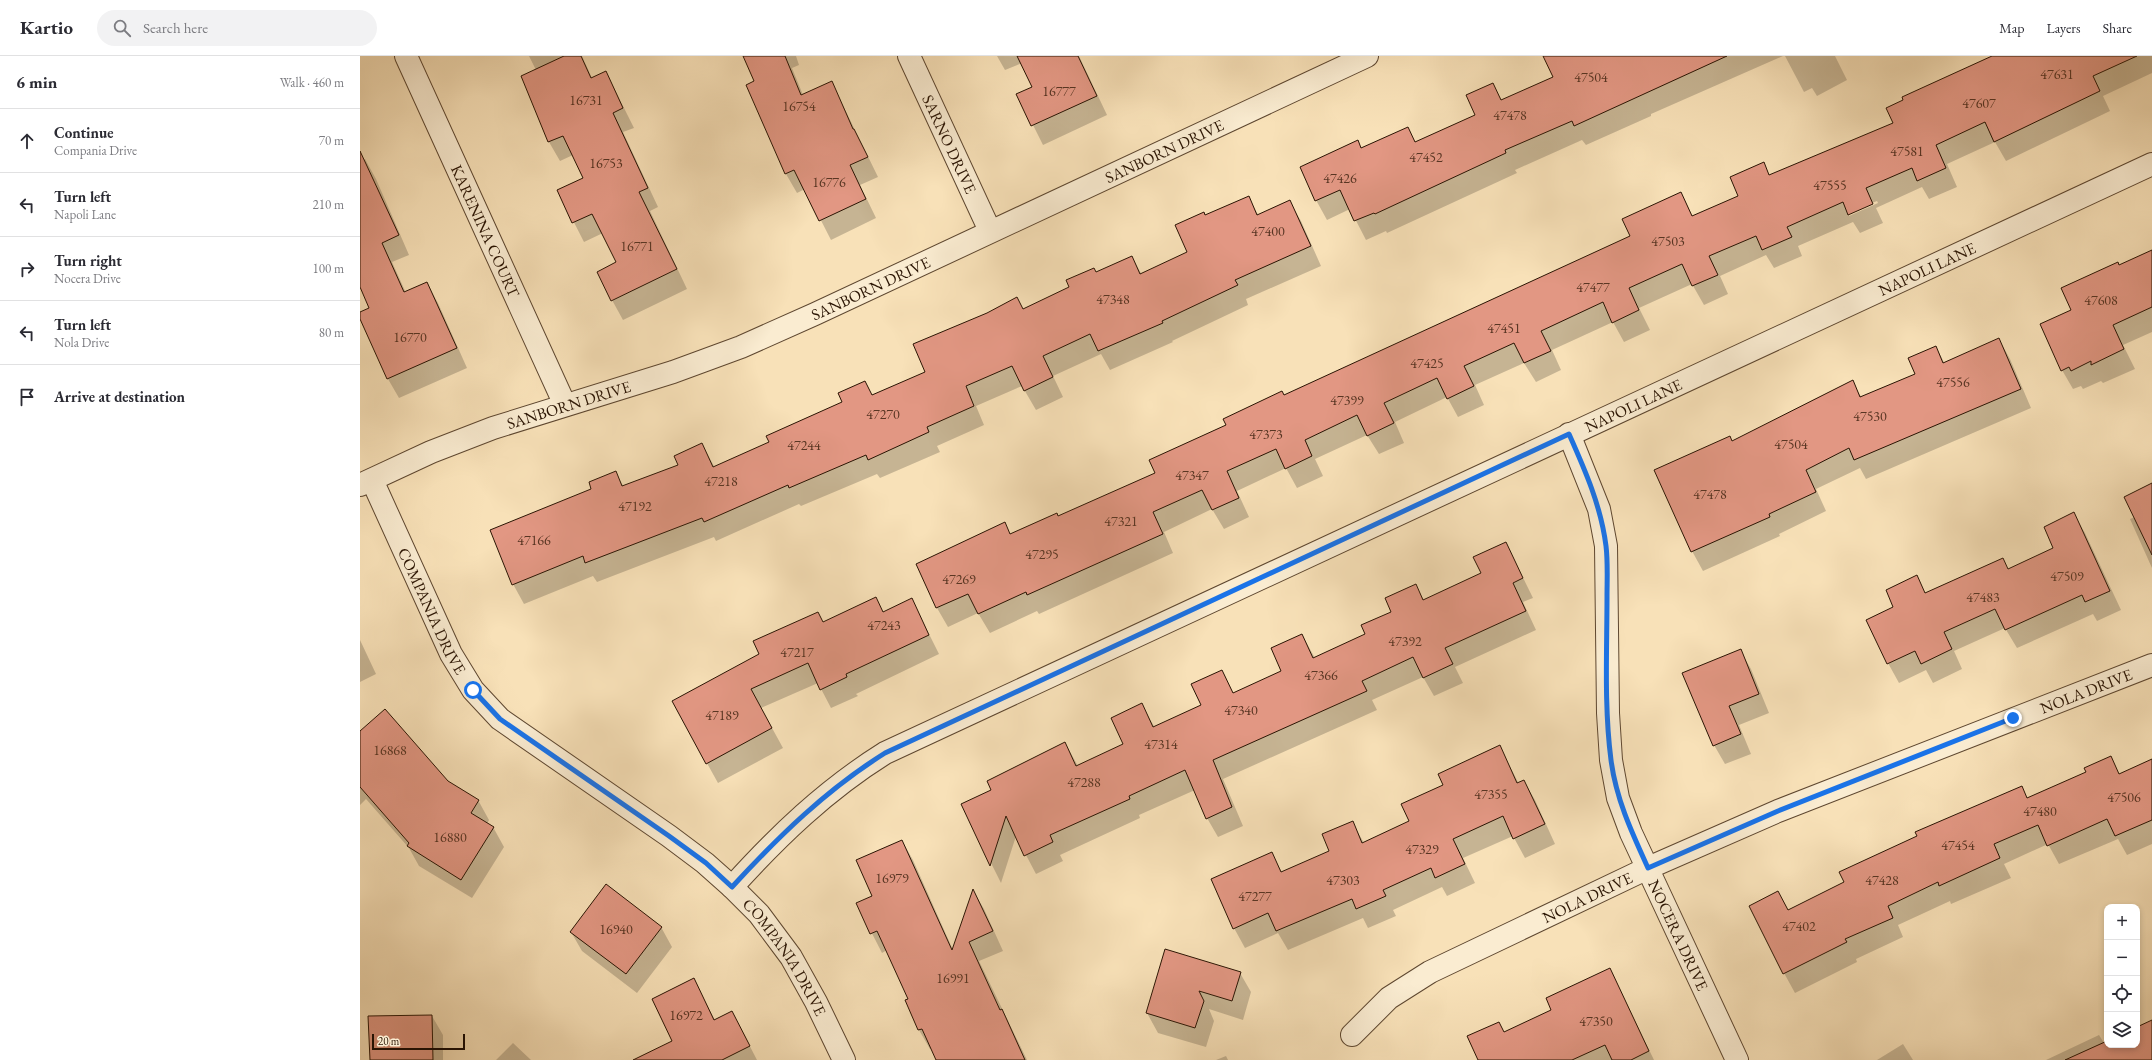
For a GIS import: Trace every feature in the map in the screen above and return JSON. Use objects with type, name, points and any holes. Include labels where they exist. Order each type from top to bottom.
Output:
[{"type":"street","name":"KARENINA COURT","points":[[406,56],[565,405]]},
{"type":"street","name":"SARNO DRIVE","points":[[909,56],[990,231]]},
{"type":"street","name":"SANBORN DRIVE","points":[[366,482],[430,452],[493,428],[672,372],[741,347],[815,314],[1367,56]]},
{"type":"street","name":"NAPOLI LANE","points":[[732,887],[772,845],[822,798],[852,774],[885,753],[2152,164]]},
{"type":"street","name":"NOCERA DRIVE","points":[[1569,434],[1584,467],[1599,509],[1606,546],[1608,713],[1611,760],[1618,798],[1631,833],[1736,1060]]},
{"type":"street","name":"COMPANIA DRIVE","points":[[366,482],[451,654],[473,690],[500,719],[669,836],[706,863],[732,887],[759,914],[791,957],[816,1002],[844,1060]]},
{"type":"street","name":"NOLA DRIVE","points":[[1352,1035],[1389,998],[1430,972],[1648,868],[1778,811],[2152,665]]},
{"type":"building","points":[[564,56],[581,56],[591,78],[606,71],[623,108],[613,113],[648,188],[639,192],[677,269],[611,301],[597,272],[616,262],[592,214],[572,223],[557,190],[583,178],[563,136],[548,142],[521,76]]},
{"type":"building","points":[[743,56],[785,56],[801,95],[832,81],[853,129],[868,157],[850,165],[866,199],[819,221],[794,170],[785,174],[746,85],[754,81]]},
{"type":"building","points":[[1017,56],[1078,56],[1097,96],[1031,126],[1016,94],[1032,87]]},
{"type":"building","points":[[1543,56],[1727,56],[1574,126],[1572,121],[1505,150],[1506,153],[1375,214],[1374,213],[1354,221],[1340,190],[1315,201],[1300,167],[1358,140],[1361,148],[1408,127],[1415,142],[1475,115],[1466,95],[1493,83],[1501,100],[1553,77]]},
{"type":"building","points":[[1992,56],[2137,56],[2093,76],[2100,91],[1994,142],[1985,122],[1936,145],[1946,168],[1917,181],[1912,168],[1866,188],[1873,204],[1848,215],[1843,202],[1787,227],[1792,237],[1762,250],[1756,236],[1709,256],[1718,275],[1692,286],[1682,264],[1629,288],[1639,310],[1612,323],[1603,302],[1541,331],[1551,351],[1524,363],[1514,343],[1464,366],[1474,386],[1447,399],[1437,378],[1384,403],[1394,423],[1367,436],[1357,415],[1305,440],[1312,456],[1285,469],[1276,449],[1227,471],[1239,498],[1212,510],[1202,490],[1153,512],[1163,534],[1027,595],[1026,592],[978,614],[968,594],[936,608],[916,564],[1005,522],[1010,534],[1057,513],[1058,516],[1155,473],[1149,460],[1226,425],[1223,419],[1282,391],[1284,395],[1630,236],[1622,219],[1681,192],[1692,216],[1738,196],[1730,177],[1764,162],[1769,175],[1893,123],[1886,108],[1903,100],[1902,97]]},
{"type":"building","points":[[360,151],[399,235],[382,243],[404,292],[427,282],[457,348],[387,379],[360,319],[360,312],[369,308],[360,287]]},
{"type":"building","points":[[1249,196],[1257,215],[1290,200],[1311,246],[1235,280],[1238,285],[1162,321],[1163,323],[1098,351],[1090,334],[1043,356],[1053,377],[1024,391],[1012,366],[966,386],[974,406],[927,427],[929,432],[868,460],[866,455],[789,488],[788,485],[704,522],[702,518],[585,563],[583,556],[512,585],[490,530],[591,489],[589,482],[616,471],[622,486],[678,465],[674,456],[702,443],[713,467],[769,442],[766,436],[842,402],[838,393],[865,381],[872,395],[925,372],[913,344],[987,313],[1017,297],[1023,309],[1069,287],[1066,280],[1094,268],[1096,272],[1132,256],[1140,274],[1187,252],[1175,225],[1204,212],[1205,215]]},
{"type":"building","points":[[2152,250],[2152,307],[2113,325],[2124,349],[2091,365],[2091,361],[2071,371],[2069,367],[2061,371],[2040,324],[2071,310],[2061,288],[2118,262],[2119,265]]},
{"type":"building","points":[[1999,338],[2021,389],[1854,460],[1849,448],[1806,470],[1816,492],[1769,514],[1770,517],[1691,552],[1654,470],[1730,436],[1732,441],[1853,380],[1860,397],[1915,374],[1908,358],[1936,346],[1943,363]]},
{"type":"building","points":[[2152,483],[2152,555],[2124,497]]},
{"type":"building","points":[[2074,512],[2110,591],[2085,602],[2082,595],[2005,630],[1995,609],[1944,632],[1952,649],[1921,664],[1915,651],[1887,664],[1866,620],[1893,607],[1886,590],[1917,575],[1925,593],[2003,558],[2008,569],[2053,548],[2044,527]]},
{"type":"building","points":[[1506,542],[1523,578],[1513,583],[1526,611],[1445,648],[1453,664],[1423,678],[1413,657],[1362,681],[1367,691],[1213,760],[1232,807],[1206,819],[1185,770],[1129,796],[1130,799],[1050,835],[1053,842],[1024,856],[1006,816],[990,866],[961,804],[991,790],[987,781],[1065,742],[1076,766],[1123,744],[1111,718],[1142,703],[1153,727],[1201,705],[1191,684],[1222,670],[1233,693],[1281,671],[1271,648],[1302,634],[1313,658],[1365,634],[1361,625],[1391,612],[1385,598],[1416,584],[1423,600],[1481,573],[1473,557]]},
{"type":"building","points":[[876,597],[883,612],[912,598],[929,635],[846,674],[847,677],[820,690],[808,663],[751,689],[772,728],[706,764],[672,701],[759,654],[753,641],[818,612],[823,622]]},
{"type":"building","points":[[1741,649],[1759,694],[1729,706],[1741,734],[1713,746],[1682,673]]},
{"type":"building","points":[[385,709],[448,781],[479,800],[471,813],[494,827],[461,880],[407,846],[409,843],[360,787],[360,731]]},
{"type":"building","points":[[1500,745],[1517,783],[1524,780],[1545,824],[1513,839],[1503,816],[1453,839],[1465,864],[1435,878],[1431,868],[1383,890],[1386,896],[1356,909],[1352,899],[1276,931],[1268,913],[1233,929],[1211,879],[1272,852],[1281,872],[1329,851],[1322,834],[1353,821],[1362,843],[1409,821],[1401,804],[1443,785],[1438,774]]},
{"type":"building","points":[[2111,756],[2119,774],[2152,759],[2152,820],[2115,836],[2107,819],[2047,846],[2038,825],[1994,844],[2000,858],[1939,886],[1938,882],[1888,906],[1893,918],[1845,939],[1847,942],[1783,974],[1749,906],[1778,891],[1788,910],[1844,882],[1839,872],[1917,836],[1915,832],[2022,786],[2027,798],[2086,772],[2084,768]]},
{"type":"building","points":[[902,840],[952,950],[973,889],[993,931],[969,942],[1025,1060],[936,1060],[922,1029],[918,1030],[905,1000],[908,999],[877,931],[870,934],[856,903],[872,896],[856,860]]},
{"type":"building","points":[[606,884],[662,927],[626,974],[570,932]]},
{"type":"building","points":[[1165,949],[1241,972],[1232,1001],[1199,991],[1204,1001],[1195,1028],[1146,1013]]},
{"type":"building","points":[[1610,968],[1649,1051],[1631,1060],[1612,1060],[1605,1045],[1572,1060],[1478,1060],[1467,1036],[1499,1022],[1504,1032],[1551,1010],[1546,998]]},
{"type":"building","points":[[694,978],[714,1020],[732,1011],[750,1046],[722,1060],[633,1060],[672,1041],[652,999]]},
{"type":"building","points":[[432,1015],[433,1060],[370,1060],[368,1016]]},
{"type":"building","points":[[2152,1020],[2152,1060],[2065,1060],[2104,1042],[2104,1048],[2140,1048],[2140,1026]]},
{"type":"route","points":[[473,690],[500,719],[530,742],[669,836],[706,863],[732,887],[791,826],[822,798],[852,774],[885,753],[1569,434],[1584,467],[1599,509],[1606,546],[1608,713],[1611,760],[1618,798],[1631,833],[1648,868],[1778,811],[2013,718]]}]
